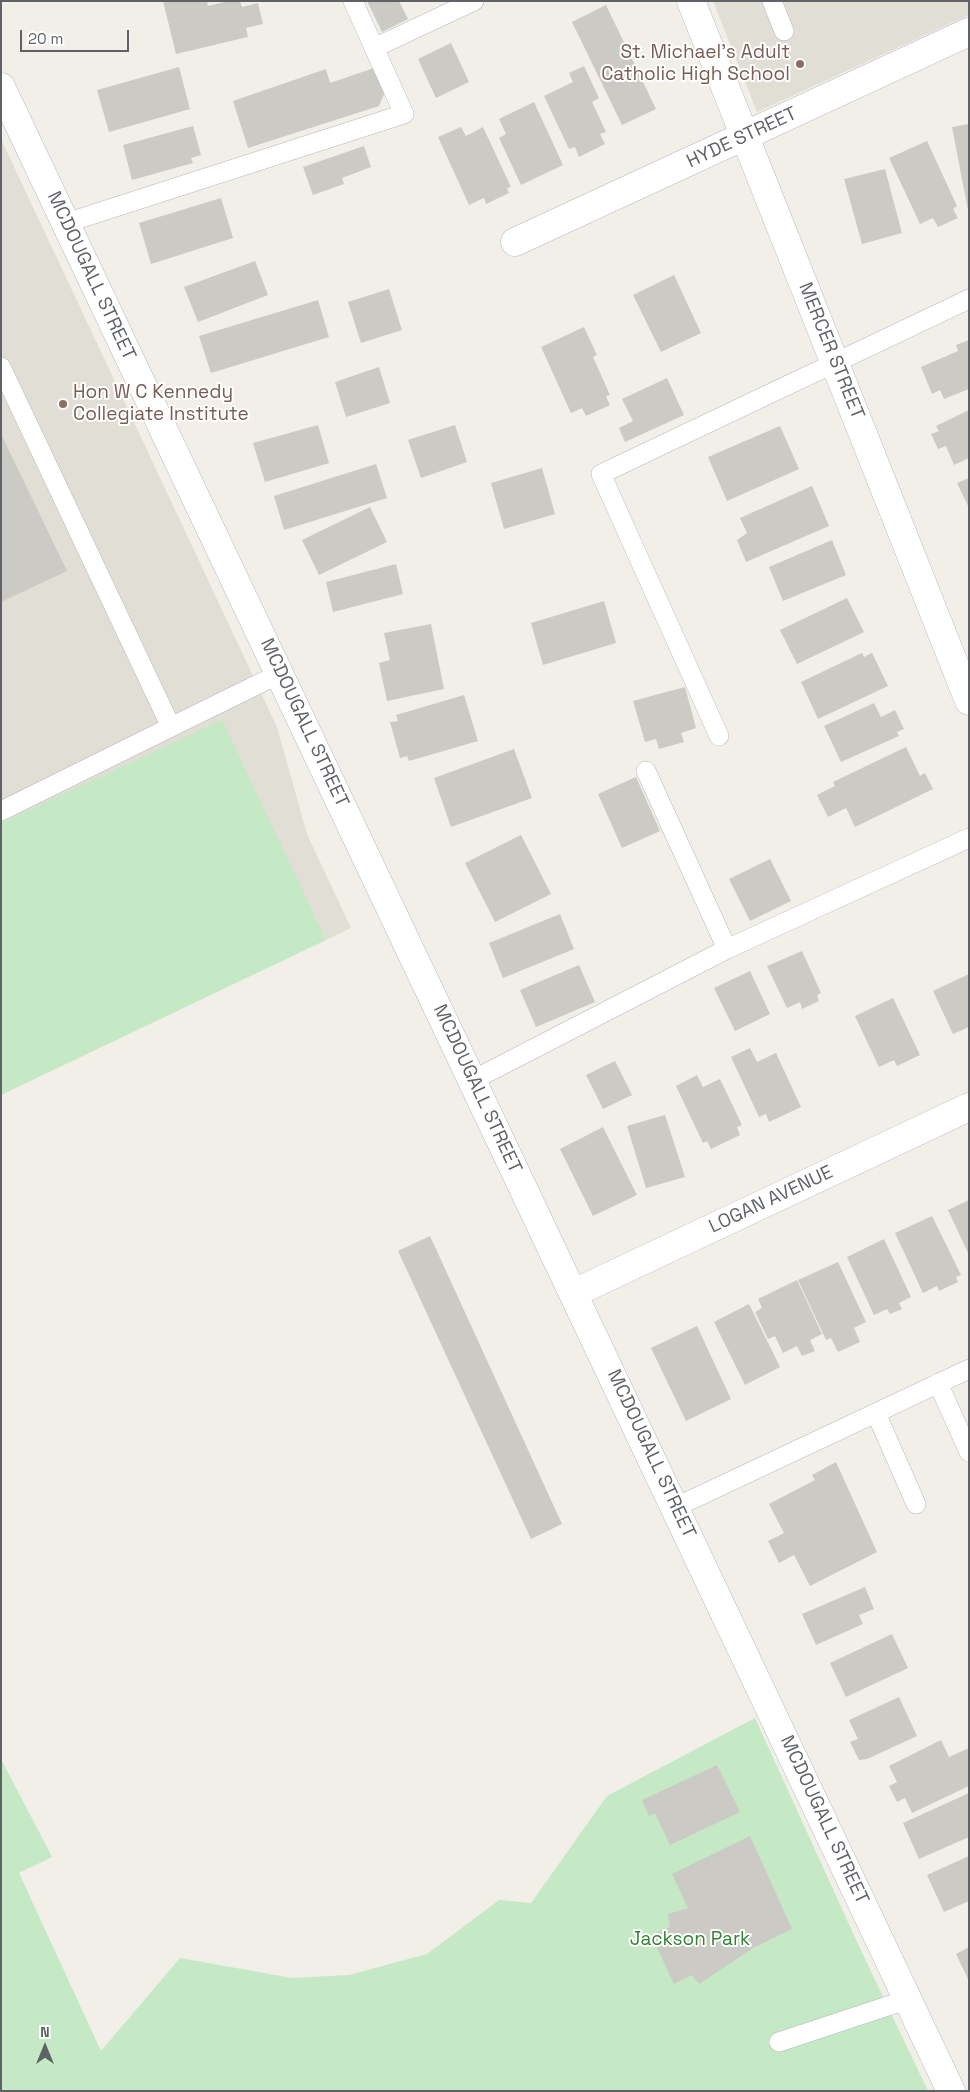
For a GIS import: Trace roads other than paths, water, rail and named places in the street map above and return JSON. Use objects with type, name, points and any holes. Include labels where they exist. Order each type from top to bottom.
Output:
[{"type":"street","name":"MERCER STREET","points":[[691,1],[969,701]]},
{"type":"street","name":"HYDE STREET","points":[[515,242],[969,32]]},
{"type":"street","name":"MCDOUGALL STREET","points":[[1,87],[281,673],[951,2091]]},
{"type":"street","name":"LOGAN AVENUE","points":[[574,1293],[969,1107]]},
{"type":"lane","points":[[66,223],[404,114],[353,1]]},
{"type":"lane","points":[[374,48],[474,1]]},
{"type":"lane","points":[[772,1],[784,31]]},
{"type":"lane","points":[[719,736],[601,474],[969,299]]},
{"type":"lane","points":[[1,367],[172,727]]},
{"type":"lane","points":[[1,811],[281,673]]},
{"type":"lane","points":[[646,772],[727,949]]},
{"type":"lane","points":[[472,1080],[727,949],[969,838]]},
{"type":"lane","points":[[676,1508],[969,1369]]},
{"type":"lane","points":[[938,1383],[969,1452]]},
{"type":"lane","points":[[876,1413],[916,1504]]},
{"type":"lane","points":[[778,2042],[909,1999]]},
{"type":"place","name":"St. Michael's Adult Catholic High School","points":[[800,64]]},
{"type":"place","name":"Hon W C Kennedy Collegiate Institute","points":[[63,404]]},
{"type":"park label","name":"Jackson Park","points":[[690,1940]]}]
